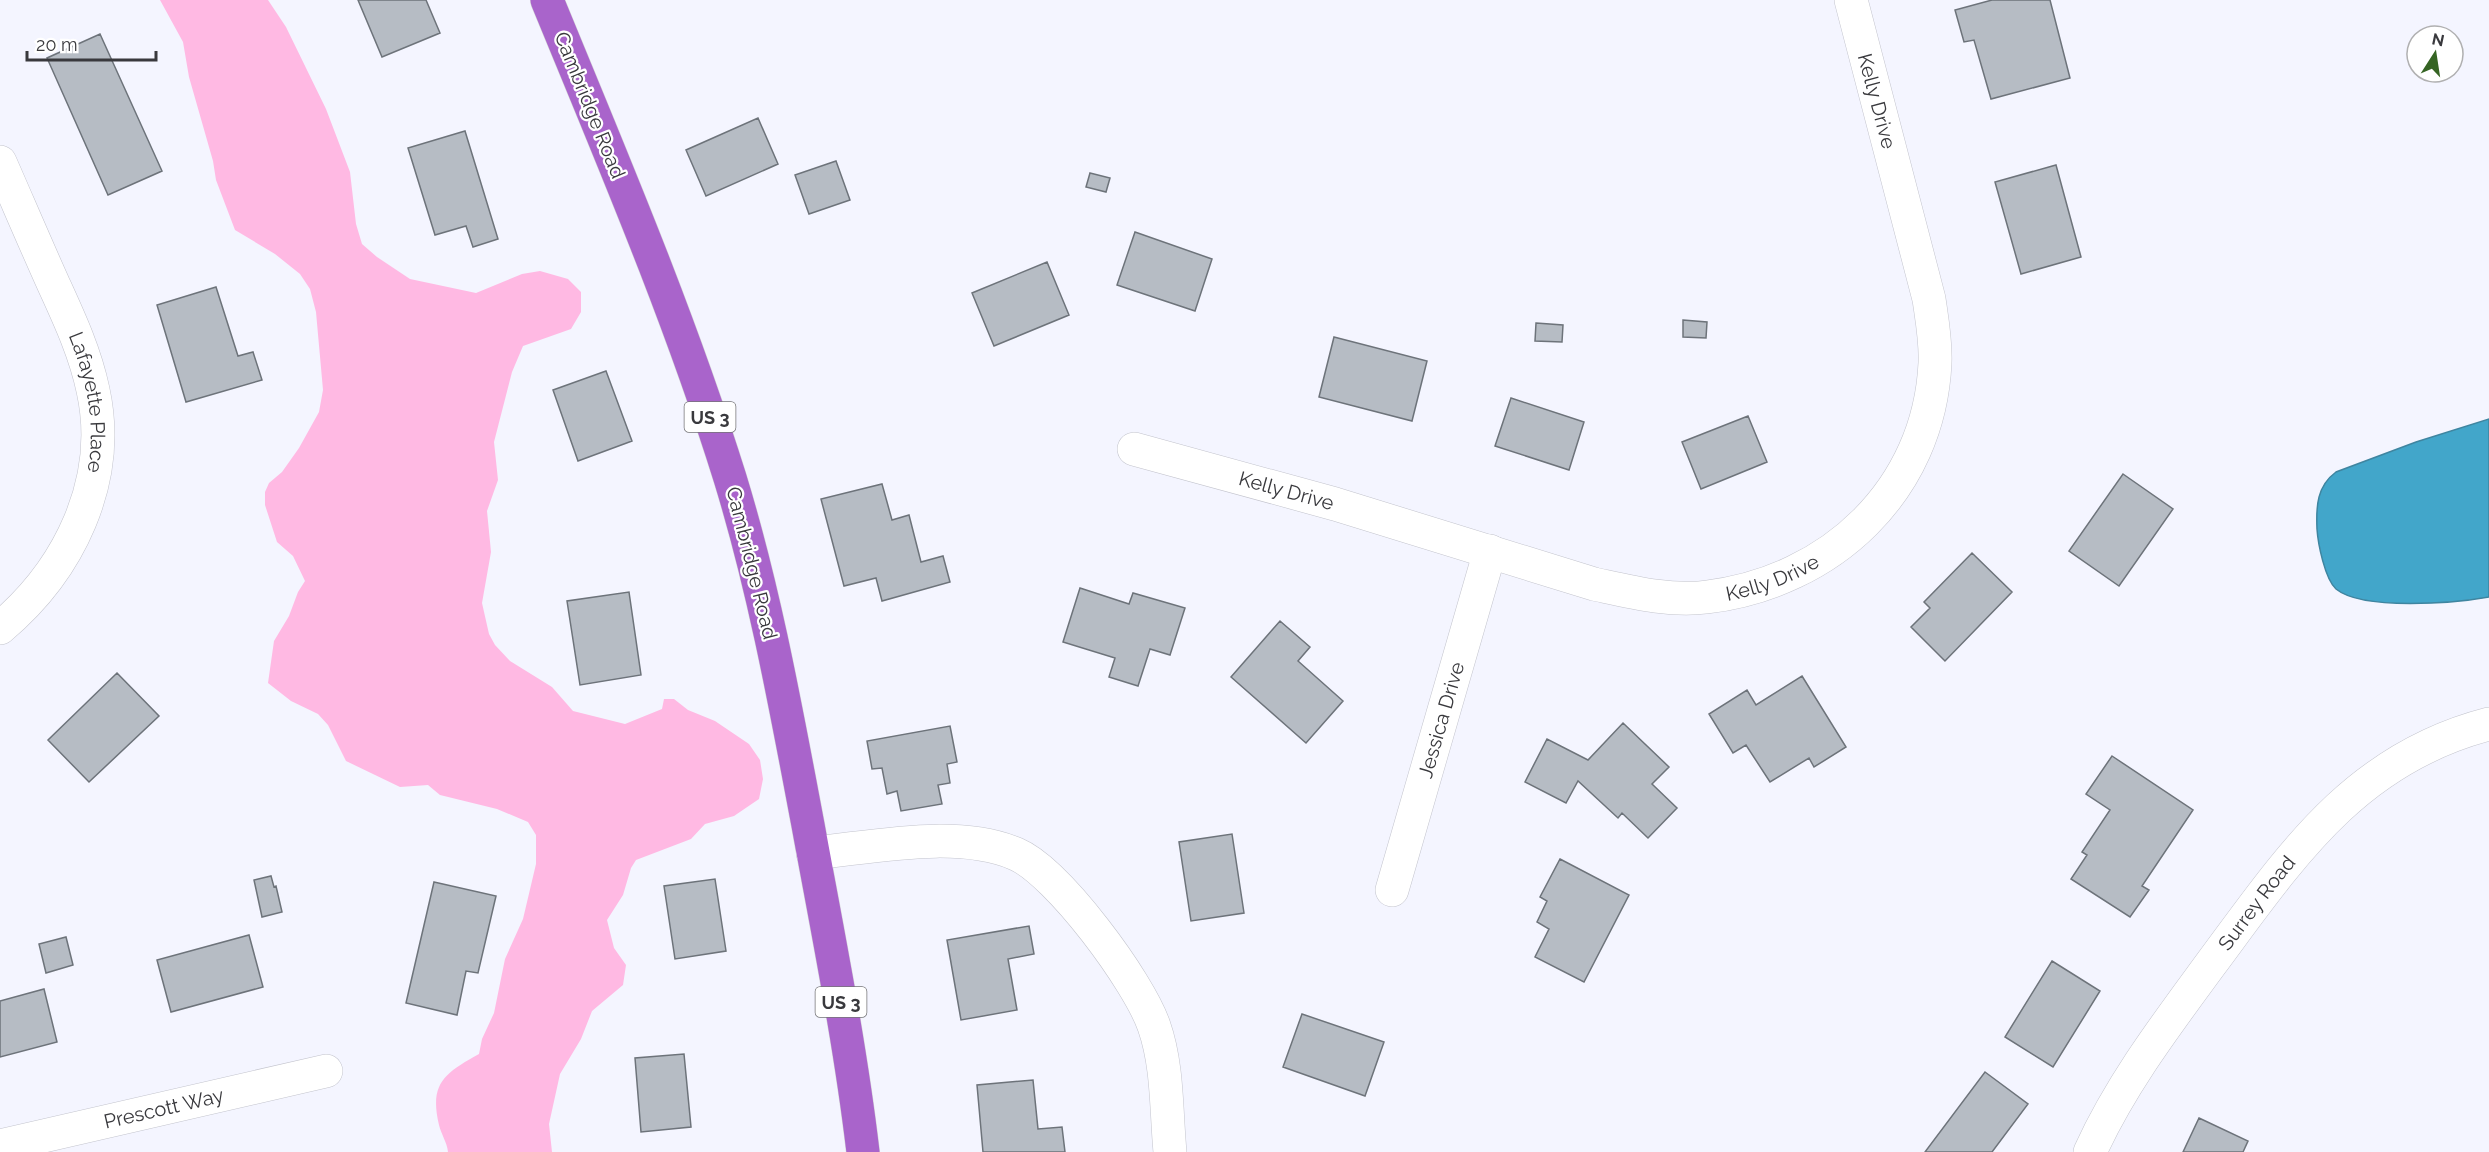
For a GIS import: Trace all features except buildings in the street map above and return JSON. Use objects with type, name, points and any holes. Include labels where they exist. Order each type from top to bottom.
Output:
[{"type":"highway","name":"Cambridge Road","points":[[547,0],[643,233],[691,363],[730,479],[779,670],[846,1032],[863,1152]]},
{"type":"street","name":"Kelly Drive","points":[[1134,449],[1335,504],[1594,584],[1630,592],[1662,597],[1706,597],[1757,588],[1796,573],[1813,563],[1862,526],[1894,487],[1909,460],[1924,423],[1933,383],[1935,342],[1929,299],[1851,0]]},
{"type":"street","name":"Lafayette Place","points":[[0,162],[86,363],[94,392],[97,422],[92,481],[74,538],[41,588],[0,628]]},
{"type":"street","name":"Jessica Drive","points":[[1392,890],[1490,551]]},
{"type":"street","name":"Surrey Road","points":[[2090,1152],[2125,1085],[2159,1034],[2256,903],[2318,826],[2347,798],[2382,771],[2411,753],[2448,737],[2489,724]]},
{"type":"street","points":[[813,853],[922,842],[975,844],[1016,854],[1034,864],[1055,884],[1111,953],[1136,988],[1154,1026],[1165,1073],[1170,1152]]},
{"type":"street","name":"Prescott Way","points":[[0,1146],[326,1071]]},
{"type":"shaded area","points":[[160,0],[268,0],[286,27],[326,109],[350,172],[356,224],[362,244],[377,257],[410,279],[476,293],[522,274],[540,271],[568,279],[581,292],[581,312],[571,329],[523,346],[512,372],[494,442],[498,480],[487,511],[491,552],[482,603],[489,634],[495,645],[510,661],[552,687],[573,711],[625,724],[662,709],[664,699],[674,699],[688,710],[715,721],[749,744],[760,760],[763,779],[759,799],[734,816],[705,824],[691,839],[636,860],[631,868],[623,895],[607,920],[614,948],[626,965],[623,985],[592,1011],[581,1039],[560,1074],[549,1124],[552,1152],[448,1152],[436,1111],[438,1089],[442,1081],[457,1067],[479,1054],[482,1039],[494,1013],[505,959],[523,919],[536,864],[536,835],[528,822],[497,809],[440,795],[428,785],[400,787],[346,761],[328,725],[318,714],[291,701],[268,683],[274,641],[289,616],[305,581],[293,556],[277,542],[265,505],[265,492],[269,483],[282,472],[299,448],[319,412],[323,390],[316,312],[310,289],[300,274],[275,254],[235,230],[216,180],[213,161],[189,77],[183,42]]},
{"type":"water","points":[[2489,419],[2489,597],[2433,603],[2388,603],[2349,596],[2336,589],[2325,570],[2317,529],[2319,497],[2330,478],[2336,472],[2416,442]]}]
